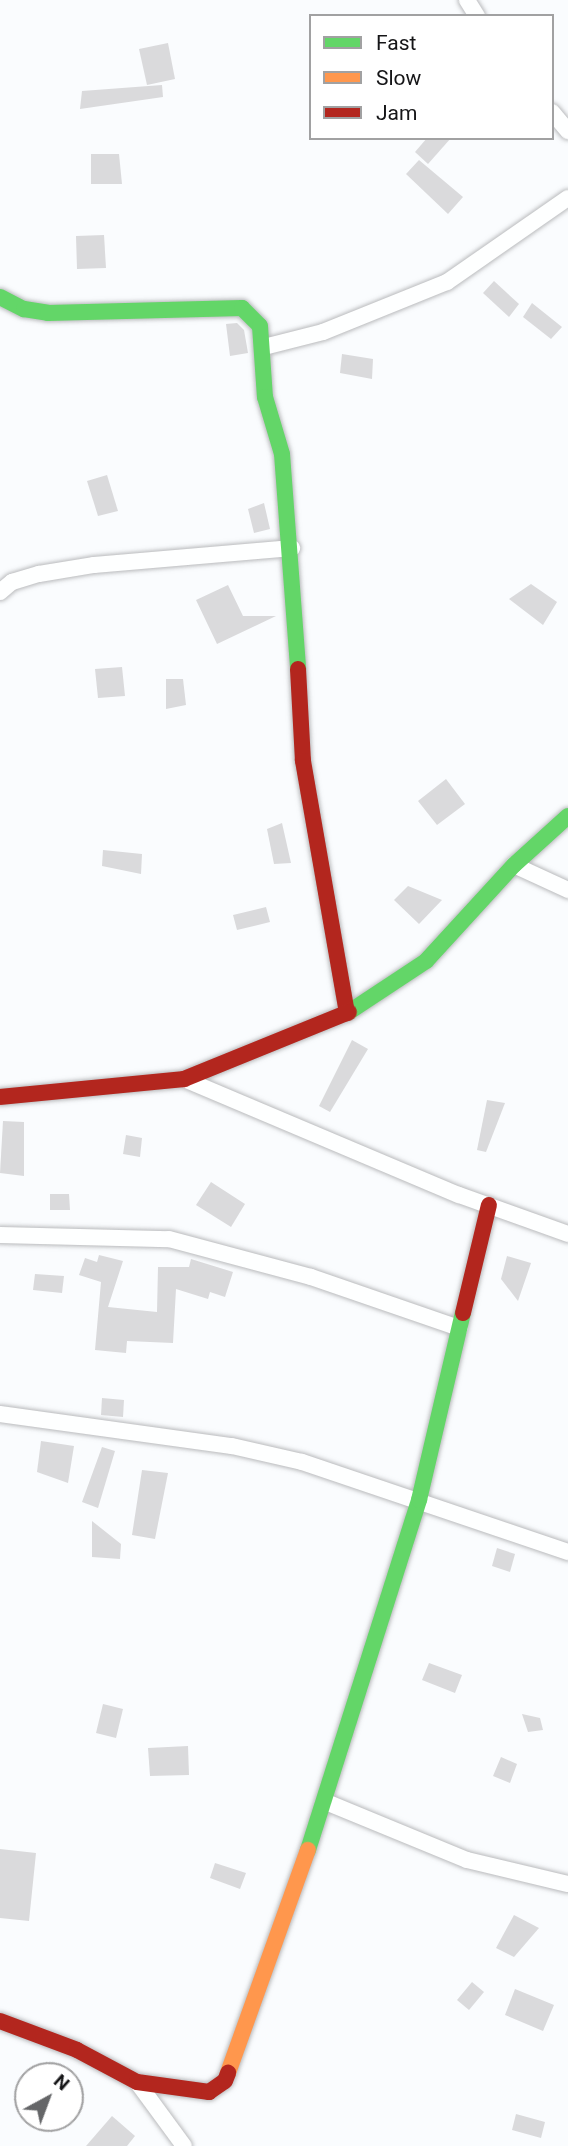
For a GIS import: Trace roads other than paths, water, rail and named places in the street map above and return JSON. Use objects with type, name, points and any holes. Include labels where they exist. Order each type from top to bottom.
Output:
[{"type":"street","points":[[554,114],[568,131]]},
{"type":"street","points":[[264,347],[323,332],[447,282],[568,198]]},
{"type":"street","points":[[0,297],[24,309],[48,313],[242,307],[260,326],[264,347],[265,397],[282,454],[292,548],[303,761],[347,1013]]},
{"type":"street","points":[[0,592],[12,582],[39,574],[94,565],[292,548]]},
{"type":"street","points":[[0,1097],[184,1079],[347,1013],[426,961],[514,865],[568,816]]},
{"type":"street","points":[[514,865],[568,890]]},
{"type":"street","points":[[184,1079],[489,1205],[568,1234]]},
{"type":"street","points":[[0,2021],[77,2050],[137,2082],[209,2092],[225,2081],[326,1802],[419,1500],[489,1205]]},
{"type":"street","points":[[0,1235],[169,1239],[311,1277],[459,1328]]},
{"type":"street","points":[[0,1414],[232,1446],[302,1462],[568,1552]]},
{"type":"street","points":[[326,1802],[467,1860],[568,1884]]},
{"type":"street","points":[[137,2082],[184,2146]]}]
